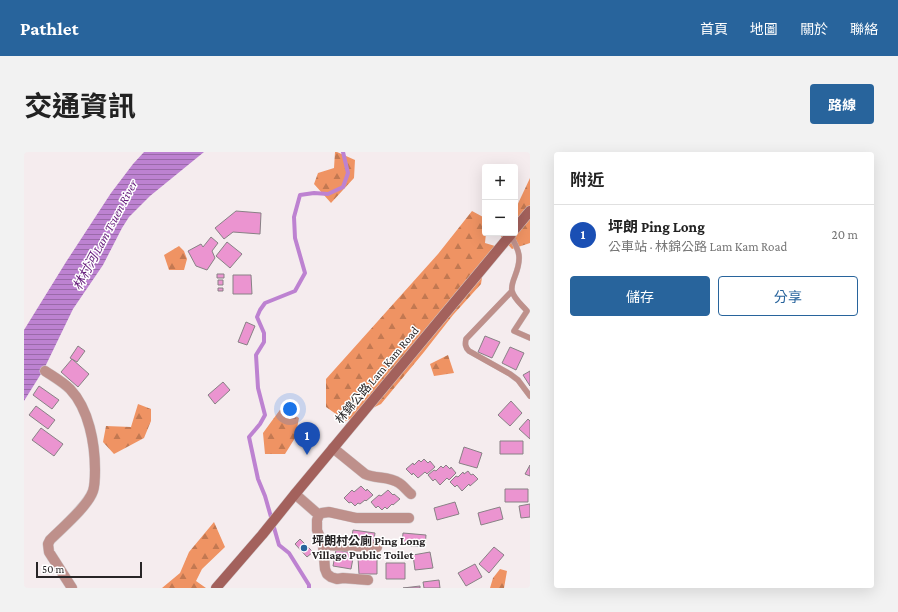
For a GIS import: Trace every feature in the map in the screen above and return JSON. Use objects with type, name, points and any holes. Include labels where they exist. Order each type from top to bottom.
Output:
[{"type":"main road","name":"林錦公路 Lam Kam Road","points":[[518,225],[530,211]]},
{"type":"main road","name":"林錦公路 Lam Kam Road","points":[[216,588],[262,535],[509,236]]},
{"type":"street","points":[[45,371],[61,381],[78,399],[90,429],[94,447],[95,477],[93,492],[83,506],[50,540],[48,544],[51,556],[72,588]]},
{"type":"street","points":[[333,448],[365,474],[389,479],[399,483],[411,494]]},
{"type":"street","points":[[295,494],[319,516]]},
{"type":"street","points":[[368,580],[337,579],[327,574],[325,569],[323,544],[317,530],[317,520],[319,516],[322,513],[329,512],[356,518],[409,518]]},
{"type":"street","points":[[323,544],[377,547]]},
{"type":"lane","points":[[513,236],[520,255],[512,291],[527,311],[514,331],[530,338]]},
{"type":"lane","points":[[512,291],[466,339],[465,344],[466,349],[469,352],[510,374],[518,380],[530,396]]},
{"type":"green space","points":[[335,152],[355,160],[354,178],[331,203],[314,184],[318,173],[334,168]]},
{"type":"green space","points":[[530,178],[530,243],[512,249],[501,236],[518,236],[518,204]]},
{"type":"green space","points":[[472,211],[482,216],[482,236],[486,236],[485,243],[495,246],[485,258],[481,284],[453,315],[381,404],[346,421],[326,407],[326,379],[438,254]]},
{"type":"green space","points":[[179,246],[184,251],[187,259],[184,270],[169,270],[164,255]]},
{"type":"green space","points":[[448,355],[454,373],[434,376],[430,364]]},
{"type":"green space","points":[[138,404],[151,409],[151,421],[144,438],[114,454],[103,442],[106,426],[131,427]]},
{"type":"green space","points":[[282,407],[299,418],[295,438],[285,454],[265,454],[263,433]]},
{"type":"green space","points":[[214,522],[225,547],[202,569],[196,581],[206,588],[162,588],[180,573],[189,552]]},
{"type":"green space","points":[[500,569],[507,571],[504,588],[490,588],[493,578]]},
{"type":"water","name":"林村河 Lam Tsuen River","points":[[144,152],[204,152],[150,196],[129,217],[103,265],[73,309],[44,369],[24,401],[24,330],[111,193]]},
{"type":"building","points":[[236,211],[261,213],[260,234],[233,232],[224,239],[215,228]]},
{"type":"building","points":[[211,237],[218,243],[212,251],[215,258],[207,270],[196,266],[188,251],[201,244],[203,247]]},
{"type":"building","points":[[227,242],[242,254],[230,268],[216,256]]},
{"type":"building","points":[[217,274],[224,274],[224,278],[217,278]]},
{"type":"building","points":[[233,275],[251,275],[252,294],[233,294]]},
{"type":"building","points":[[218,280],[223,280],[223,285],[218,285]]},
{"type":"building","points":[[218,288],[223,288],[223,291],[218,291]]},
{"type":"building","points":[[246,322],[255,326],[247,345],[238,342]]},
{"type":"building","points":[[485,336],[500,342],[492,358],[478,352]]},
{"type":"building","points":[[78,346],[85,351],[77,362],[70,358]]},
{"type":"building","points":[[510,347],[524,353],[516,370],[502,363]]},
{"type":"building","points":[[72,359],[89,374],[78,387],[61,372]]},
{"type":"building","points":[[530,371],[530,386],[523,375]]},
{"type":"building","points":[[223,382],[230,390],[215,404],[208,395]]},
{"type":"building","points":[[39,386],[59,400],[52,409],[33,395]]},
{"type":"building","points":[[511,401],[522,413],[510,426],[498,415]]},
{"type":"building","points":[[36,406],[55,420],[48,429],[29,415]]},
{"type":"building","points":[[528,419],[530,421],[530,439],[519,429]]},
{"type":"building","points":[[41,428],[63,444],[54,456],[32,440]]},
{"type":"building","points":[[500,441],[523,441],[523,454],[500,454]]},
{"type":"building","points":[[464,447],[482,453],[477,468],[459,463]]},
{"type":"building","points":[[424,459],[428,463],[430,461],[435,467],[427,474],[425,472],[418,478],[406,469],[413,463],[414,465],[419,460],[421,462]]},
{"type":"building","points":[[446,465],[450,469],[451,467],[456,473],[449,480],[447,478],[440,485],[435,479],[433,481],[428,475],[434,470],[436,471],[441,466],[443,468]]},
{"type":"building","points":[[530,465],[530,476],[525,474]]},
{"type":"building","points":[[468,471],[471,475],[473,474],[478,479],[470,486],[469,484],[462,491],[457,485],[455,487],[450,482],[456,476],[458,477],[463,472],[464,474]]},
{"type":"building","points":[[361,486],[373,495],[366,501],[365,500],[360,504],[358,503],[355,506],[344,498],[352,490],[354,492]]},
{"type":"building","points":[[505,489],[528,489],[528,502],[505,502]]},
{"type":"building","points":[[388,490],[400,499],[387,509],[385,507],[382,510],[378,506],[376,508],[371,502]]},
{"type":"building","points":[[455,502],[459,514],[437,520],[434,508]]},
{"type":"building","points":[[530,504],[530,517],[521,518],[519,506]]},
{"type":"building","points":[[500,507],[503,519],[481,525],[478,513]]},
{"type":"building","points":[[353,530],[375,533],[373,546],[351,542]]},
{"type":"building","points":[[403,533],[426,535],[425,547],[402,545]]},
{"type":"building","name":"坪朗村公廁 Ping Long Village Public Toilet","points":[[300,539],[313,552],[307,557],[295,544]]},
{"type":"building","points":[[494,547],[504,555],[489,573],[479,564]]},
{"type":"building","points":[[336,550],[354,553],[351,569],[333,566]]},
{"type":"building","points":[[430,552],[433,568],[415,570],[413,555]]},
{"type":"building","points":[[358,558],[377,558],[377,574],[359,574]]},
{"type":"building","points":[[386,563],[405,563],[405,579],[386,579]]},
{"type":"building","points":[[475,564],[482,577],[466,586],[458,573]]},
{"type":"building","points":[[439,580],[440,588],[424,588],[423,582]]},
{"type":"building","points":[[420,586],[420,588],[403,588]]},
{"type":"waterway","points":[[309,588],[309,585],[289,553],[279,545],[265,496],[258,479],[249,437],[260,424],[265,415],[258,388],[256,355],[264,342],[264,333],[257,317],[265,303],[295,291],[305,273],[295,238],[294,217],[300,195],[314,193],[328,194],[343,187],[348,173],[343,152]]},
{"type":"place","name":"坪朗 Ping Long","points":[[307,455]]},
{"type":"place","name":"坪朗村公廁 Ping Long Village Public Toilet","points":[[304,548]]}]
